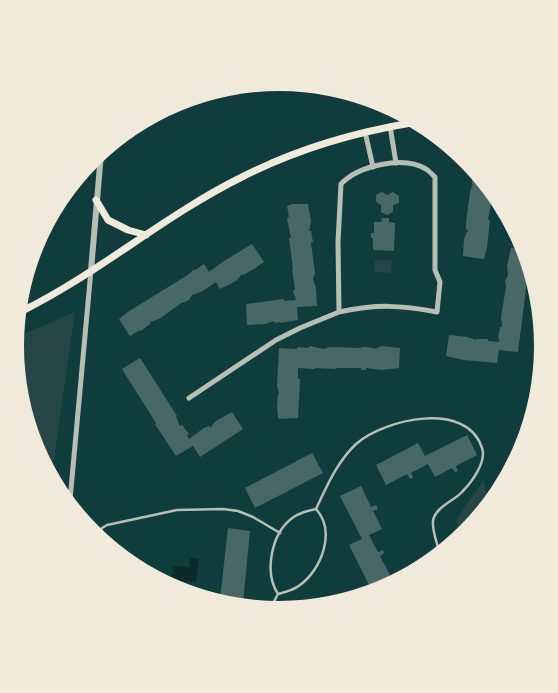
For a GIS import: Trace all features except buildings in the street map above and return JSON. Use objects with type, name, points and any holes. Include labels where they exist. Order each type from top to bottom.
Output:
[{"type":"main road","points":[[27,309],[241,177],[311,147],[365,132],[405,124]]},
{"type":"main road","points":[[96,200],[108,220],[128,230],[146,235]]},
{"type":"street","points":[[390,126],[396,163]]},
{"type":"street","points":[[365,132],[373,167]]},
{"type":"street","points":[[189,398],[276,340],[340,312],[366,306],[395,306],[437,312],[440,282],[435,270],[435,177],[425,169],[411,164],[396,163],[373,167],[348,176],[341,184],[338,242],[340,312]]},
{"type":"street","points":[[71,494],[100,165]]},
{"type":"lane","points":[[316,509],[345,455],[368,434],[394,423],[410,420],[428,418],[458,423],[472,431],[483,450],[482,461],[475,475],[462,492],[437,512],[433,521],[438,546]]},
{"type":"lane","points":[[102,529],[107,525],[177,510],[223,509],[253,516],[280,533]]},
{"type":"lane","points":[[278,594],[272,585],[270,574],[273,549],[280,533],[290,520],[304,511],[316,509]]},
{"type":"lane","points":[[274,602],[278,594],[299,586],[309,577],[322,555],[326,530],[323,516],[316,509]]},
{"type":"shaded area","points":[[375,260],[392,260],[391,273],[375,272]]},
{"type":"shaded area","points":[[75,312],[53,465],[43,444],[32,413],[24,363],[24,334]]},
{"type":"shaded area","points":[[484,479],[487,494],[482,502],[458,528],[457,519]]},
{"type":"shaded area","points":[[190,558],[199,559],[196,582],[183,581],[183,583],[172,578],[173,566],[189,567]]}]
